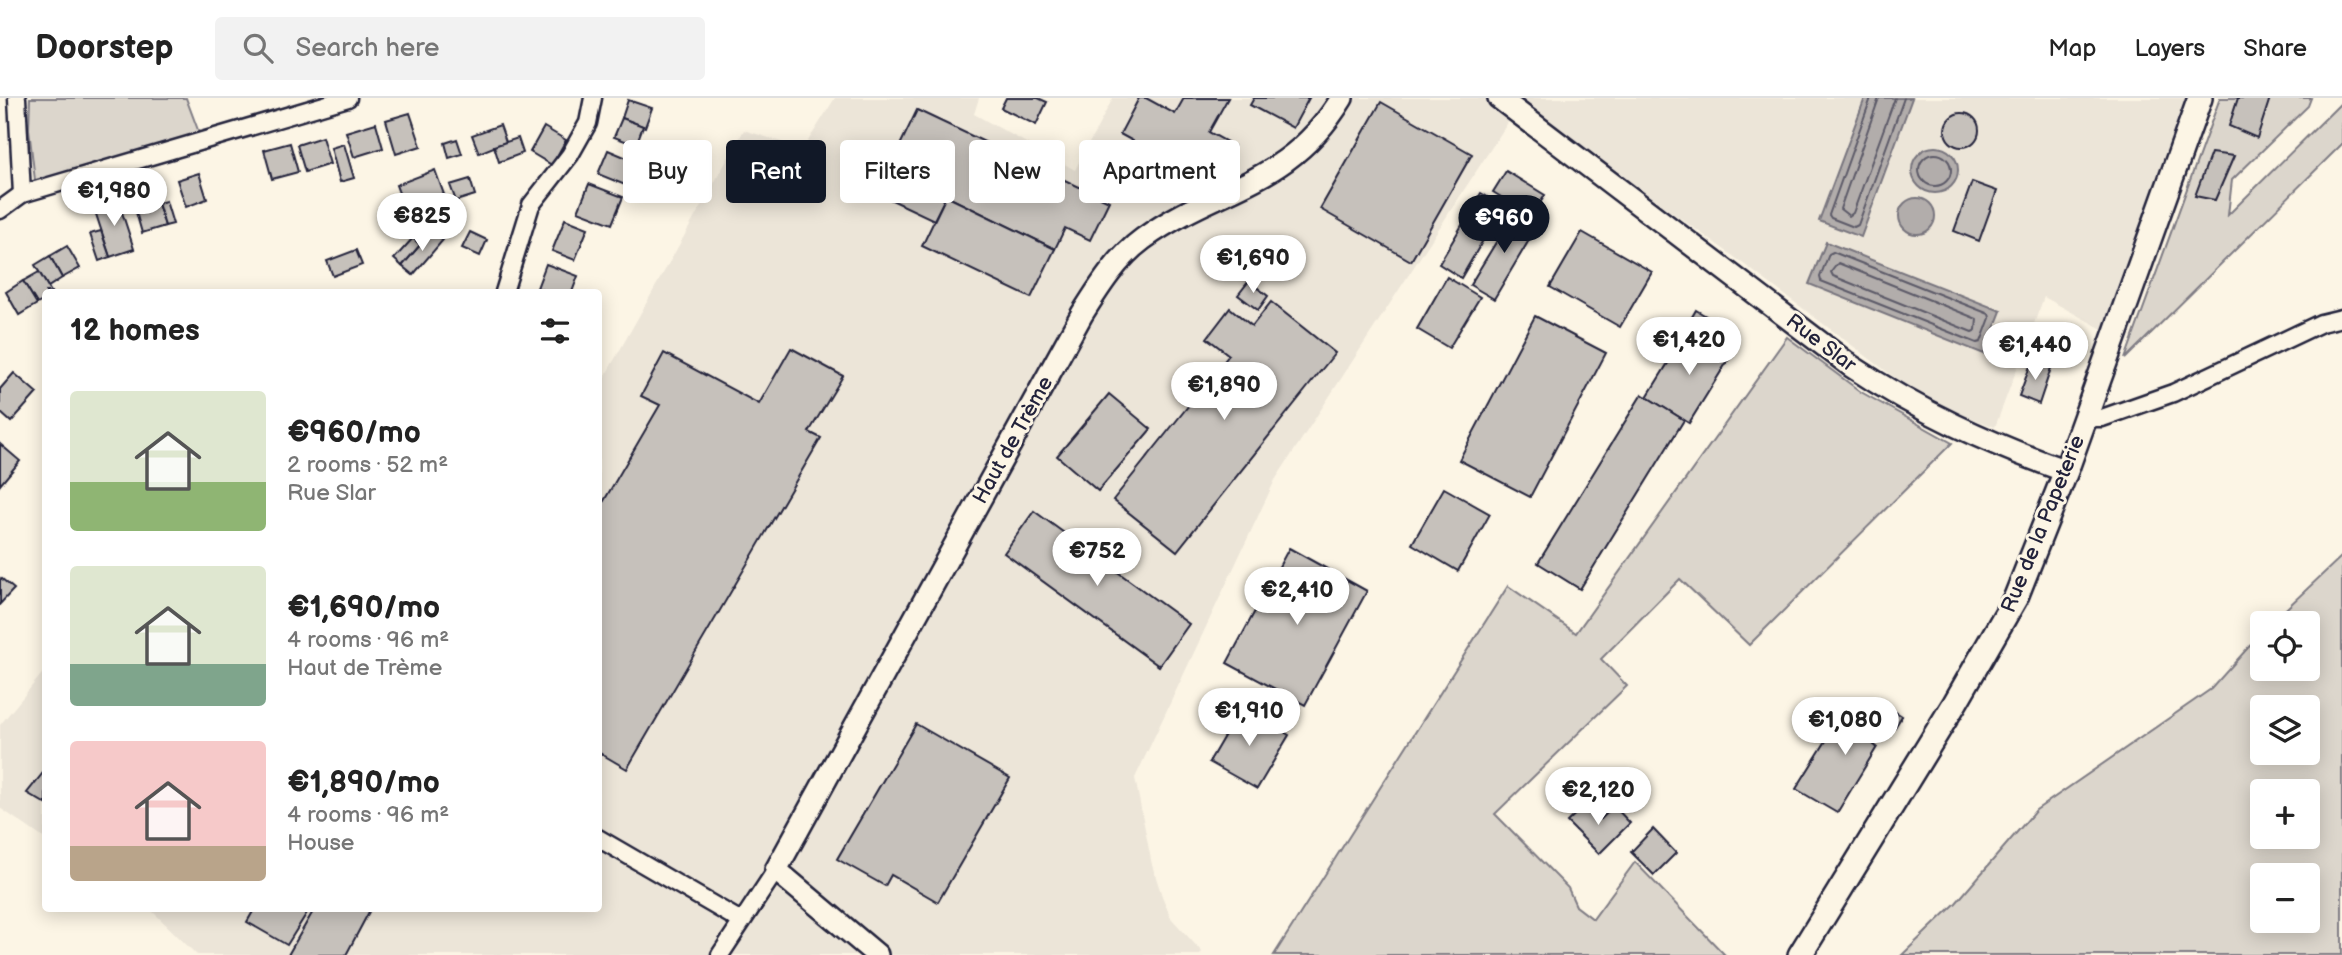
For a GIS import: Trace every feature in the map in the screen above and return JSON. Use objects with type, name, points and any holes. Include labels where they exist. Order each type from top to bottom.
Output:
[{"type":"main road","name":"Rue de la Papeterie","points":[[1800,955],[1994,638],[2036,552],[2200,98]]},
{"type":"street","points":[[18,98],[22,194]]},
{"type":"street","points":[[0,210],[22,194],[348,98]]},
{"type":"street","points":[[505,289],[531,205],[570,155],[588,123],[593,98]]},
{"type":"street","name":"Haut de Trème","points":[[776,870],[1082,314],[1107,276],[1142,240],[1185,213],[1254,182],[1291,159],[1325,126],[1342,98]]},
{"type":"street","name":"Rue Slar","points":[[1499,98],[1851,366],[1895,395],[1997,446],[2066,471]]},
{"type":"street","points":[[2086,418],[2102,418],[2173,393],[2321,323],[2342,318]]},
{"type":"street","points":[[602,840],[741,921]]},
{"type":"street","points":[[720,955],[776,870],[877,955]]},
{"type":"shaded area","points":[[30,98],[186,98],[201,138],[36,189],[29,129]]},
{"type":"shaded area","points":[[835,98],[979,98],[974,114],[1021,140],[969,140],[969,203],[1065,203],[1065,164],[1075,170],[1079,162],[1079,203],[1240,203],[1240,140],[1091,140],[1113,98],[2186,98],[2104,330],[2044,297],[1995,427],[1926,401],[1729,253],[1520,104],[1275,480],[1135,778],[1152,865],[1162,896],[1171,918],[1202,952],[1200,955],[197,955],[153,912],[602,912],[602,382],[703,203],[712,203],[712,187],[726,162],[726,203],[826,203],[826,140],[809,140]]},
{"type":"shaded area","points":[[2220,98],[2311,98],[2308,106],[2232,180],[2228,215],[2342,102],[2342,144],[2125,359]]},
{"type":"shaded area","points":[[744,130],[775,140],[738,140]]},
{"type":"shaded area","points":[[1787,337],[1861,392],[1952,443],[1749,645],[1680,579],[1601,659],[1627,686],[1495,814],[1568,888],[1576,906],[1593,919],[1635,862],[1725,955],[1274,955],[1508,586],[1576,633]]},
{"type":"shaded area","points":[[2342,556],[2342,955],[1902,955],[1956,903],[2036,810],[2211,689],[2250,646],[2250,681],[2320,681],[2320,611],[2284,611]]},
{"type":"shaded area","points":[[42,674],[42,837],[0,808],[0,725]]},
{"type":"water","points":[[1865,98],[1912,98],[1861,237],[1819,221]]},
{"type":"water","points":[[1935,147],[1952,153],[1958,170],[1952,187],[1935,193],[1918,187],[1912,170],[1918,153]]},
{"type":"water","points":[[1917,198],[1930,203],[1935,216],[1930,229],[1917,234],[1904,229],[1899,216],[1904,203]]},
{"type":"water","points":[[1826,242],[2001,311],[1984,354],[1809,284]]},
{"type":"building","points":[[1006,98],[1038,98],[1047,102],[1036,125],[1001,108]]},
{"type":"building","points":[[1139,98],[1146,98],[1175,114],[1184,98],[1228,98],[1209,132],[1223,140],[1131,140],[1120,134]]},
{"type":"building","points":[[1254,98],[1309,98],[1293,128],[1250,105]]},
{"type":"building","points":[[2238,98],[2270,98],[2257,138],[2229,126]]},
{"type":"building","points":[[628,100],[652,108],[645,127],[622,118]]},
{"type":"building","points":[[1381,102],[1472,154],[1411,261],[1320,209]]},
{"type":"building","points":[[917,110],[980,140],[969,140],[969,203],[1065,203],[1065,180],[1079,187],[1079,203],[1108,203],[1090,240],[1065,228],[1055,249],[955,200],[955,140],[903,140]]},
{"type":"building","points":[[410,113],[421,146],[396,154],[386,120]]},
{"type":"building","points":[[1962,113],[1974,118],[1979,130],[1974,142],[1962,147],[1950,142],[1945,130],[1950,118]]},
{"type":"building","points":[[622,118],[643,126],[638,140],[623,140],[614,137]]},
{"type":"building","points":[[376,123],[383,148],[354,157],[346,132]]},
{"type":"building","points":[[500,125],[506,142],[479,153],[472,135]]},
{"type":"building","points":[[544,127],[566,140],[552,165],[530,152]]},
{"type":"building","points":[[322,137],[330,164],[305,172],[297,145]]},
{"type":"building","points":[[518,138],[523,153],[499,162],[494,146]]},
{"type":"building","points":[[457,139],[462,154],[449,158],[445,143]]},
{"type":"building","points":[[290,143],[298,172],[272,179],[264,150]]},
{"type":"building","points":[[344,144],[354,178],[340,182],[331,148]]},
{"type":"building","points":[[608,150],[623,156],[623,184],[598,174]]},
{"type":"building","points":[[2211,153],[2234,156],[2215,200],[2195,196]]},
{"type":"building","points":[[435,170],[453,219],[414,233],[396,185]]},
{"type":"building","points":[[1506,171],[1545,195],[1532,216],[1493,192]]},
{"type":"building","points":[[199,173],[207,199],[186,207],[177,180]]},
{"type":"building","points":[[470,179],[475,195],[456,201],[450,185]]},
{"type":"building","points":[[1972,182],[1997,191],[1979,241],[1954,231]]},
{"type":"building","points":[[589,184],[623,197],[612,224],[578,211]]},
{"type":"building","points":[[153,188],[165,226],[142,233],[131,195]]},
{"type":"building","points":[[1481,193],[1503,206],[1461,278],[1439,264]]},
{"type":"building","points":[[118,200],[134,249],[110,257],[94,208]]},
{"type":"building","points":[[955,200],[1055,249],[1031,298],[922,246],[943,203],[955,203]]},
{"type":"building","points":[[166,201],[173,224],[165,226],[158,203]]},
{"type":"building","points":[[898,203],[942,203],[934,220]]},
{"type":"building","points":[[1515,211],[1538,225],[1494,299],[1470,285]]},
{"type":"building","points":[[565,219],[588,228],[575,260],[552,251]]},
{"type":"building","points":[[101,231],[110,257],[99,261],[90,234]]},
{"type":"building","points":[[432,231],[443,240],[413,275],[402,266]]},
{"type":"building","points":[[470,232],[487,240],[480,256],[462,248]]},
{"type":"building","points":[[1582,232],[1652,272],[1620,327],[1550,287]]},
{"type":"building","points":[[413,238],[420,245],[402,266],[394,259]]},
{"type":"building","points":[[67,246],[80,268],[62,278],[50,256]]},
{"type":"building","points":[[356,250],[362,265],[333,276],[327,261]]},
{"type":"building","points":[[50,256],[62,278],[48,287],[35,265]]},
{"type":"building","points":[[546,264],[578,276],[573,289],[537,288]]},
{"type":"building","points":[[39,272],[49,289],[42,289],[42,301],[37,304],[23,281]]},
{"type":"building","points":[[1447,277],[1480,297],[1449,348],[1417,329]]},
{"type":"building","points":[[23,281],[37,304],[19,315],[6,292]]},
{"type":"building","points":[[1249,281],[1268,296],[1258,310],[1238,295]]},
{"type":"building","points":[[1271,302],[1335,353],[1177,551],[1113,500],[1229,355],[1207,338],[1230,308],[1252,326]]},
{"type":"building","points":[[1696,310],[1716,322],[1704,341],[1685,329]]},
{"type":"building","points":[[1535,316],[1606,353],[1530,497],[1459,460]]},
{"type":"building","points":[[1688,331],[1730,357],[1689,423],[1647,397]]},
{"type":"building","points":[[791,348],[843,376],[809,432],[821,438],[627,769],[602,754],[602,504],[660,405],[641,396],[664,353],[759,404]]},
{"type":"building","points":[[2032,361],[2051,368],[2039,404],[2019,396]]},
{"type":"building","points":[[14,373],[37,393],[11,422],[0,412],[0,389]]},
{"type":"building","points":[[1109,394],[1151,429],[1098,491],[1057,456]]},
{"type":"building","points":[[1642,394],[1684,420],[1580,589],[1538,563]]},
{"type":"building","points":[[0,444],[20,461],[0,485]]},
{"type":"building","points":[[1444,488],[1490,514],[1458,571],[1412,544]]},
{"type":"building","points":[[1034,511],[1189,624],[1159,666],[1004,553]]},
{"type":"building","points":[[1289,548],[1367,591],[1305,705],[1227,663]]},
{"type":"building","points":[[1,578],[14,589],[0,604],[0,580]]},
{"type":"building","points":[[1860,704],[1877,714],[1883,704],[1902,716],[1895,727],[1888,722],[1874,745],[1877,747],[1837,813],[1796,789],[1839,720],[1848,725]]},
{"type":"building","points":[[1241,707],[1289,735],[1257,789],[1209,762]]},
{"type":"building","points":[[916,724],[1010,778],[938,902],[891,875],[885,886],[837,859]]},
{"type":"building","points":[[42,774],[42,802],[27,793]]},
{"type":"building","points":[[1586,804],[1601,819],[1614,806],[1630,823],[1599,854],[1567,822]]},
{"type":"building","points":[[1653,829],[1676,853],[1654,875],[1631,852]]},
{"type":"building","points":[[253,912],[308,912],[287,945],[247,922]]},
{"type":"building","points":[[313,912],[369,912],[346,955],[288,955]]}]
